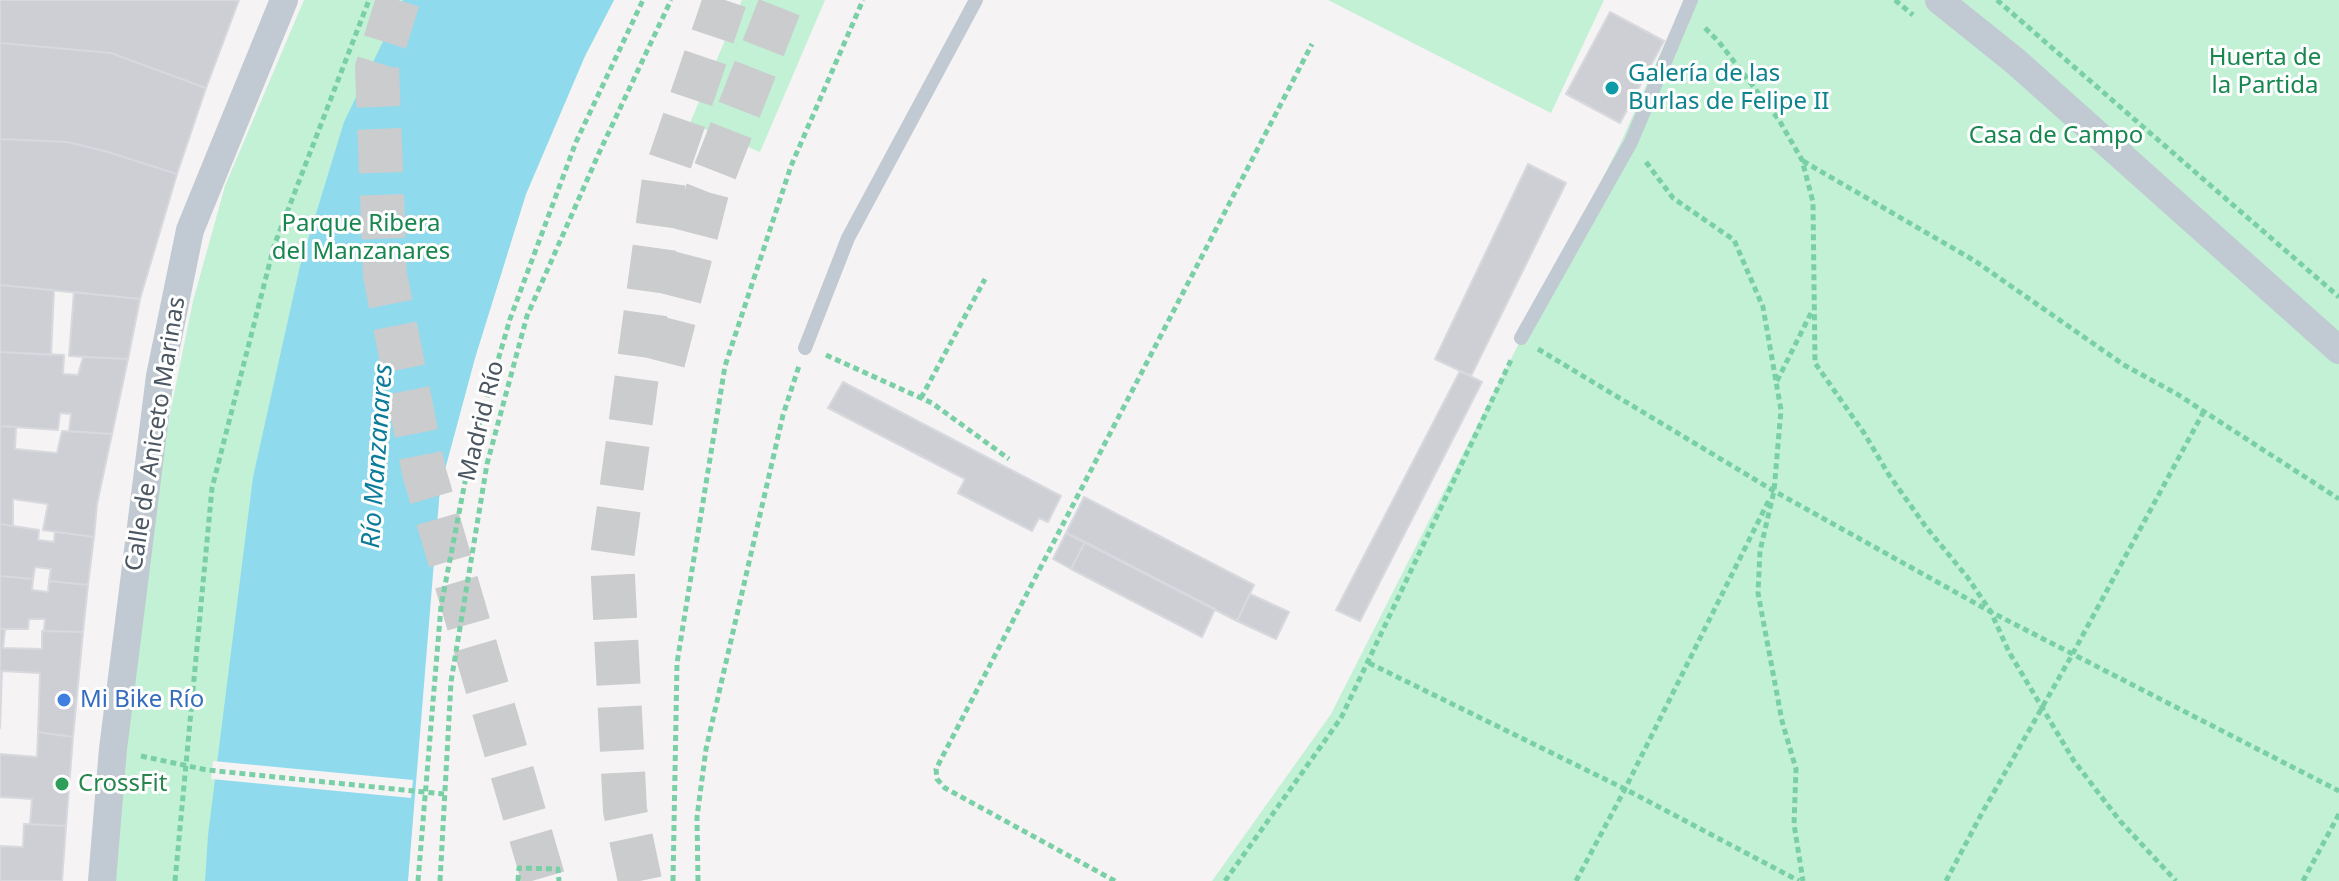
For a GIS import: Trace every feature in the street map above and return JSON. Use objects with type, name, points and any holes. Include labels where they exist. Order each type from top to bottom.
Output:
[{"type":"street","points":[[1939,0],[2015,61],[2339,350]]},
{"type":"street","name":"Calle de Aniceto Marinas","points":[[102,881],[113,749],[160,376],[190,230],[284,2]]},
{"type":"lane","points":[[805,348],[848,238],[976,0]]},
{"type":"lane","points":[[1521,338],[1631,142],[1688,5]]},
{"type":"path","points":[[175,881],[212,488],[274,246],[369,0]]},
{"type":"path","points":[[418,881],[441,606],[470,456],[510,319],[576,142],[643,0]]},
{"type":"path","name":"Madrid Río","points":[[440,881],[451,682],[487,464],[527,316],[671,0]]},
{"type":"path","points":[[673,881],[677,663],[725,366],[791,166],[863,0]]},
{"type":"path","points":[[1997,0],[2339,297]]},
{"type":"path","points":[[1688,5],[1779,120],[1802,160],[1813,202],[1815,363],[1889,475],[1991,612],[2009,652],[2074,761],[2120,821],[2176,881]]},
{"type":"path","points":[[1115,881],[945,788],[937,779],[936,769],[1312,44]]},
{"type":"path","points":[[1631,142],[1673,198],[1734,240],[1763,307],[1781,410],[1774,491],[1760,551],[1758,593],[1782,721],[1796,769],[1794,824],[1801,881]]},
{"type":"path","points":[[1802,160],[1975,261],[2124,365],[2204,411],[2339,499]]},
{"type":"path","points":[[921,398],[985,279]]},
{"type":"path","points":[[1776,382],[1812,311]]},
{"type":"path","points":[[1225,881],[1341,718],[1521,338],[1774,491],[1991,612],[2339,791]]},
{"type":"path","points":[[698,881],[697,817],[706,749],[783,415],[805,348],[932,403],[1009,459]]},
{"type":"path","points":[[1946,881],[2204,411]]},
{"type":"path","points":[[1576,881],[1774,491]]},
{"type":"path","points":[[1369,663],[1625,789],[1801,881]]},
{"type":"path","points":[[113,749],[207,770],[444,794]]},
{"type":"path","points":[[2303,881],[2339,814]]},
{"type":"path","points":[[518,881],[519,868],[558,869],[559,881]]},
{"type":"green space","name":"Parque Ribera del Manzanares","points":[[304,0],[614,0],[585,56],[526,194],[475,358],[440,488],[403,881],[115,881],[122,774],[166,433],[193,301],[225,186]]},
{"type":"green space","points":[[742,0],[825,0],[760,152],[690,123]]},
{"type":"green space","points":[[1328,0],[1604,0],[1551,113]]},
{"type":"green space","points":[[1684,0],[2339,0],[2339,881],[1212,881],[1331,714],[1622,140]]},
{"type":"water","name":"Parque Ribera del Manzanares","points":[[403,0],[614,0],[585,56],[526,194],[475,358],[440,488],[408,881],[205,881],[208,835],[253,477],[300,266],[344,122]]},
{"type":"pier","points":[[213,761],[413,780],[411,798],[211,779]]},
{"type":"building","points":[[0,0],[239,0],[206,88],[111,53],[0,43]]},
{"type":"building","points":[[1610,12],[1664,41],[1620,123],[1566,94]]},
{"type":"building","points":[[0,43],[111,53],[206,88],[177,174],[67,142],[0,139]]},
{"type":"building","points":[[0,139],[67,142],[177,174],[140,299],[0,285]]},
{"type":"building","points":[[1528,164],[1566,183],[1471,376],[1435,359]]},
{"type":"building","points":[[0,285],[54,290],[51,355],[0,352]]},
{"type":"building","points":[[74,292],[140,299],[128,359],[69,356]]},
{"type":"building","points":[[0,352],[64,355],[63,374],[78,375],[83,357],[128,359],[112,434],[69,431],[71,414],[60,413],[58,430],[0,426]]},
{"type":"building","points":[[1460,371],[1482,382],[1360,621],[1336,610]]},
{"type":"building","points":[[843,382],[1061,496],[1048,522],[1039,518],[1032,531],[958,493],[965,479],[828,408]]},
{"type":"building","points":[[0,426],[16,427],[15,449],[57,453],[62,431],[112,434],[97,504],[94,537],[43,530],[48,504],[13,499],[13,526],[0,524]]},
{"type":"building","points":[[1084,497],[1254,585],[1237,621],[1066,533]]},
{"type":"building","points":[[0,524],[39,530],[38,540],[54,542],[55,532],[94,537],[88,585],[49,581],[51,569],[35,567],[33,579],[0,576]]},
{"type":"building","points":[[1066,533],[1085,542],[1071,569],[1053,559]]},
{"type":"building","points":[[1085,542],[1215,609],[1202,637],[1071,569]]},
{"type":"building","points":[[0,576],[33,579],[32,590],[48,592],[49,581],[88,585],[83,632],[44,631],[45,619],[29,619],[28,629],[0,629]]},
{"type":"building","points":[[1250,594],[1289,612],[1276,639],[1237,621]]},
{"type":"building","points":[[0,629],[5,629],[3,648],[42,649],[42,631],[83,632],[73,737],[38,732],[40,673],[2,671],[0,728]]},
{"type":"building","points":[[38,732],[73,737],[66,826],[30,824],[32,799],[0,797],[0,754],[37,757]]},
{"type":"building","points":[[24,824],[66,826],[62,881],[0,881],[0,846],[23,847]]},
{"type":"tunnel","points":[[398,0],[377,68],[385,275],[424,472],[544,881]]},
{"type":"tunnel","points":[[640,881],[625,810],[612,558],[664,179],[725,0]]},
{"type":"tunnel","points":[[663,362],[707,192],[782,0]]},
{"type":"place","name":"Galería de las Burlas de Felipe II","points":[[1612,88]]},
{"type":"place","name":"Mi Bike Río","points":[[64,700]]},
{"type":"place","name":"CrossFit","points":[[62,784]]},
{"type":"park label","name":"Huerta de la Partida","points":[[2265,72]]},
{"type":"park label","name":"Casa de Campo","points":[[2056,136]]},
{"type":"water label","name":"Río Manzanares","points":[[378,456]]}]
